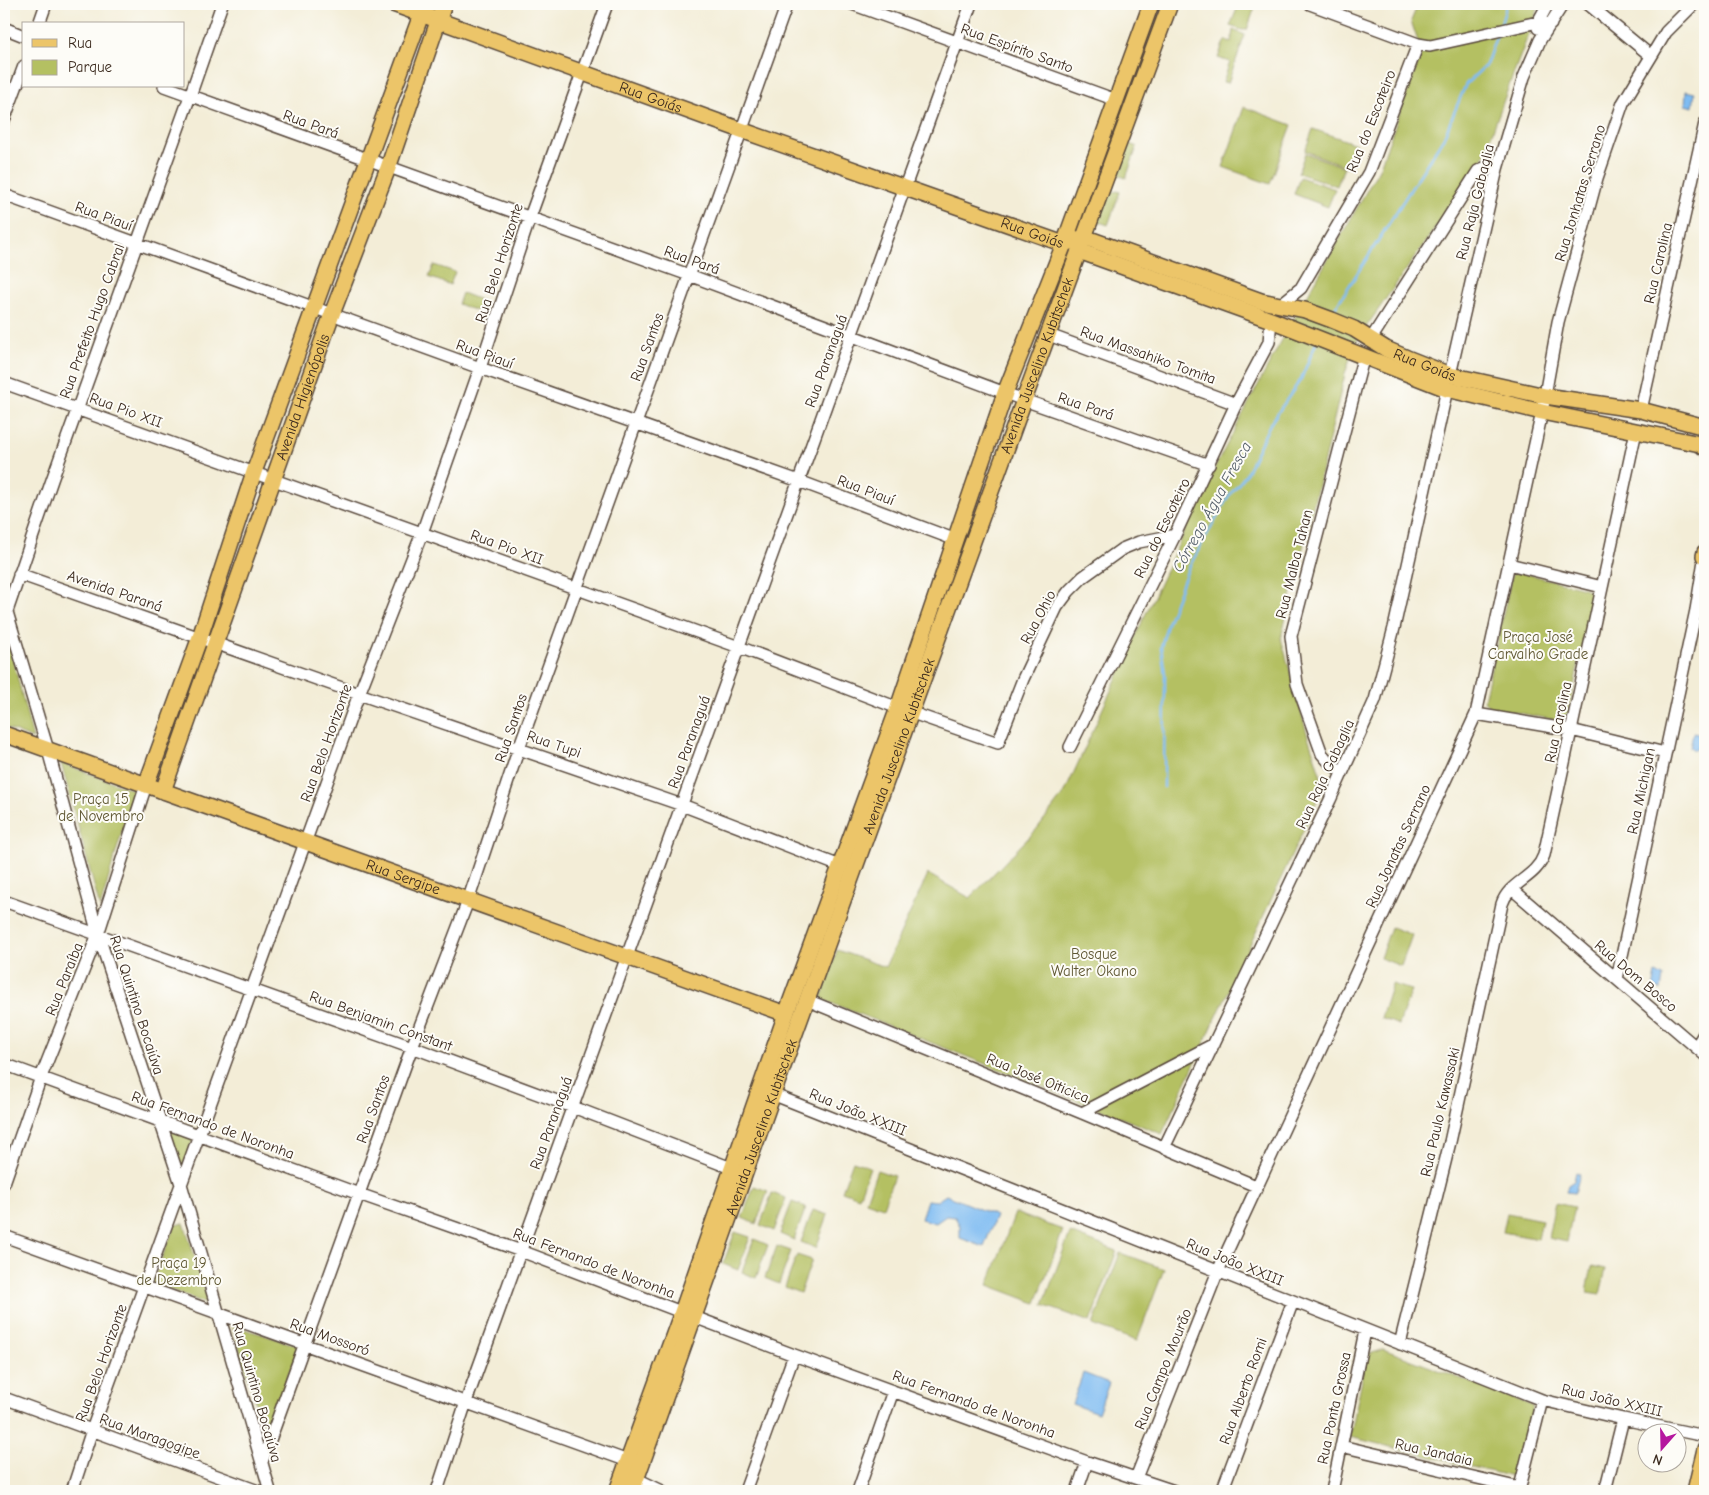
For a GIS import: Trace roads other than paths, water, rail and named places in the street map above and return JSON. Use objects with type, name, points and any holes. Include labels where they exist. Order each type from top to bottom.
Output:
[{"type":"main road","name":"Rua Goiás","points":[[393,4],[424,9],[438,20],[1064,244],[1084,237],[1261,301],[1305,310],[1354,329],[1449,382],[1542,412],[1700,444],[1705,448]]},
{"type":"main road","name":"Avenida Higienópolis","points":[[163,791],[332,314],[388,168],[444,4]]},
{"type":"main road","name":"Avenida Juscelino Kubitschek","points":[[626,1486],[767,1092],[805,1006],[905,710],[956,540],[1005,394],[1064,244],[1151,4]]},
{"type":"main road","name":"Avenida Juscelino Kubitschek","points":[[767,1092],[786,1014],[840,866],[905,710],[939,636],[1170,4]]},
{"type":"main road","name":"Avenida Higienópolis","points":[[146,784],[200,637],[254,472],[424,9]]},
{"type":"main road","name":"Rua Goiás","points":[[1079,251],[1290,327],[1364,355],[1405,374],[1640,410],[1705,427]]},
{"type":"main road","points":[[1261,301],[1270,310],[1271,320]]},
{"type":"main road","points":[[1287,306],[1303,326],[1350,345],[1364,355]]},
{"type":"main road","points":[[939,636],[943,604],[959,561],[961,548],[956,540]]},
{"type":"main road","name":"Rua Sergipe","points":[[4,734],[786,1014]]},
{"type":"main road","points":[[160,745],[176,751]]},
{"type":"main road","name":"Avenida Juscelino Kubitschek","points":[[626,1486],[628,1461],[688,1314]]},
{"type":"main road","points":[[1695,1491],[1705,1449]]},
{"type":"street","points":[[40,22],[46,4]]},
{"type":"street","name":"Rua Prefeito Hugo Cabral","points":[[5,617],[77,409],[222,4]]},
{"type":"street","name":"Rua Belo Horizonte","points":[[72,1491],[92,1430],[359,694],[422,533],[480,368],[530,217],[607,4]]},
{"type":"street","name":"Rua Santos","points":[[262,1462],[412,1048],[468,901],[519,748],[787,4]]},
{"type":"street","name":"Rua Espírito Santo","points":[[852,4],[1116,100]]},
{"type":"street","name":"Rua Paranaguá","points":[[437,1491],[466,1402],[971,4]]},
{"type":"street","points":[[1310,4],[1418,44],[1430,46],[1538,22],[1551,24]]},
{"type":"street","points":[[1538,22],[1548,4]]},
{"type":"street","name":"Rua Raja Gabaglia","points":[[1164,1148],[1375,700],[1394,628],[1497,168],[1524,77],[1540,40],[1563,4]]},
{"type":"street","points":[[1588,4],[1651,56]]},
{"type":"street","name":"Rua Jonhatas Serrano","points":[[1542,412],[1558,322],[1597,178],[1623,103],[1666,32],[1694,4]]},
{"type":"street","name":"Rua Raja Gabaglia","points":[[1538,22],[1540,40]]},
{"type":"street","points":[[4,28],[22,35]]},
{"type":"street","name":"Rua do Escoteiro","points":[[1287,306],[1301,288],[1369,172],[1418,44]]},
{"type":"street","points":[[4,120],[22,71]]},
{"type":"street","name":"Rua Pará","points":[[169,88],[689,275],[1005,394],[1209,465]]},
{"type":"street","name":"Rua Carolina","points":[[1640,410],[1705,123]]},
{"type":"street","points":[[1371,339],[1478,171],[1484,168],[1497,168]]},
{"type":"street","name":"Rua Piauí","points":[[4,195],[480,368],[799,481],[956,540]]},
{"type":"street","name":"Rua do Escoteiro","points":[[1070,747],[1175,536],[1236,404],[1269,342],[1271,320]]},
{"type":"street","points":[[1269,342],[1290,327]]},
{"type":"street","name":"Rua Massahiko Tomita","points":[[1049,336],[1236,404]]},
{"type":"street","name":"Rua Malba Tahan","points":[[1342,772],[1322,754],[1297,684],[1291,636],[1364,355]]},
{"type":"street","name":"Rua Pio XII","points":[[4,382],[739,647],[998,743]]},
{"type":"street","name":"Rua Jonatas Serrano","points":[[1218,1271],[1476,714],[1542,412]]},
{"type":"street","name":"Rua Carolina","points":[[1512,889],[1531,874],[1542,861],[1636,431]]},
{"type":"street","name":"Rua Ohio","points":[[998,743],[1023,679],[1057,607],[1069,591],[1083,577],[1122,549],[1139,542],[1175,536]]},
{"type":"street","name":"Rua Michigan","points":[[1617,979],[1696,610],[1704,560]]},
{"type":"street","points":[[1509,564],[1602,587]]},
{"type":"street","name":"Avenida Paraná","points":[[20,574],[200,637]]},
{"type":"street","name":"Rua Michigan","points":[[1696,610],[1705,597]]},
{"type":"street","name":"Rua Quintino Bocaiúva","points":[[5,617],[48,750],[98,934],[181,1184],[270,1491]]},
{"type":"street","name":"Rua Tupi","points":[[200,637],[682,805],[840,866]]},
{"type":"street","points":[[1476,714],[1572,730],[1665,753]]},
{"type":"street","name":"Rua Paraíba","points":[[4,1183],[41,1077],[98,934],[146,784]]},
{"type":"street","name":"Rua Dom Bosco","points":[[1512,889],[1705,1055]]},
{"type":"street","name":"Rua Paulo Kawassaki","points":[[1400,1344],[1450,1142],[1502,904],[1508,892],[1512,889]]},
{"type":"street","name":"Rua Benjamin Constant","points":[[4,901],[573,1107],[739,1171]]},
{"type":"street","name":"Rua Sergipe","points":[[786,1014],[805,1006]]},
{"type":"street","name":"Rua José Oiticica","points":[[805,1006],[1082,1113],[1256,1186]]},
{"type":"street","points":[[1696,1047],[1705,1032]]},
{"type":"street","points":[[1082,1113],[1214,1044]]},
{"type":"street","name":"Rua Fernando de Noronha","points":[[4,1064],[359,1194],[521,1251],[794,1355],[1087,1462],[1136,1478],[1158,1489],[1174,1491]]},
{"type":"street","name":"Rua João XXIII","points":[[767,1092],[1542,1400],[1705,1436]]},
{"type":"street","points":[[167,1225],[180,1217],[191,1219]]},
{"type":"street","name":"Rua Mossoró","points":[[4,1236],[628,1461]]},
{"type":"street","name":"Rua Campo Mourão","points":[[1136,1478],[1218,1271]]},
{"type":"street","name":"Rua Alberto Romi","points":[[1222,1491],[1293,1301]]},
{"type":"street","name":"Rua Ponta Grossa","points":[[1332,1491],[1365,1330]]},
{"type":"street","points":[[745,1491],[794,1355]]},
{"type":"street","points":[[858,1491],[894,1391]]},
{"type":"street","name":"Rua Maragogipe","points":[[4,1398],[258,1491]]},
{"type":"street","points":[[1519,1490],[1542,1400]]},
{"type":"street","points":[[1605,1491],[1623,1419]]},
{"type":"street","name":"Rua Jandaia","points":[[1341,1446],[1519,1490]]},
{"type":"street","points":[[1077,1491],[1087,1462]]},
{"type":"street","points":[[626,1486],[662,1491]]},
{"type":"water","points":[[1686,91],[1695,93],[1693,107],[1685,105]]},
{"type":"water","points":[[1693,733],[1702,735],[1699,748],[1694,750],[1690,747]]},
{"type":"water","points":[[1656,973],[1663,977],[1661,990],[1653,988]]},
{"type":"water","points":[[1576,1172],[1580,1174],[1575,1193],[1566,1192],[1568,1185],[1574,1181]]},
{"type":"water","points":[[946,1195],[996,1216],[984,1247],[960,1238],[960,1226],[955,1217],[946,1216],[936,1223],[921,1219],[927,1200],[937,1201]]},
{"type":"water","points":[[1083,1373],[1109,1383],[1098,1413],[1072,1404]]},
{"type":"waterway","name":"Córrego Água Fresca","points":[[1500,27],[1507,4]]},
{"type":"waterway","name":"Córrego Água Fresca","points":[[1332,313],[1444,137],[1466,84],[1486,65],[1497,34]]},
{"type":"waterway","name":"Córrego Água Fresca","points":[[1164,787],[1165,674],[1161,647],[1168,621],[1188,569],[1228,497],[1245,476],[1270,424],[1301,379],[1316,343]]},
{"type":"park label","name":"Praça José Carvalho Grade","points":[[1538,646]]},
{"type":"park label","name":"Praça 15 de Novembro","points":[[101,808]]},
{"type":"park label","name":"Bosque Walter Okano","points":[[1094,962]]},
{"type":"park label","name":"Praça 19 de Dezembro","points":[[179,1272]]}]
